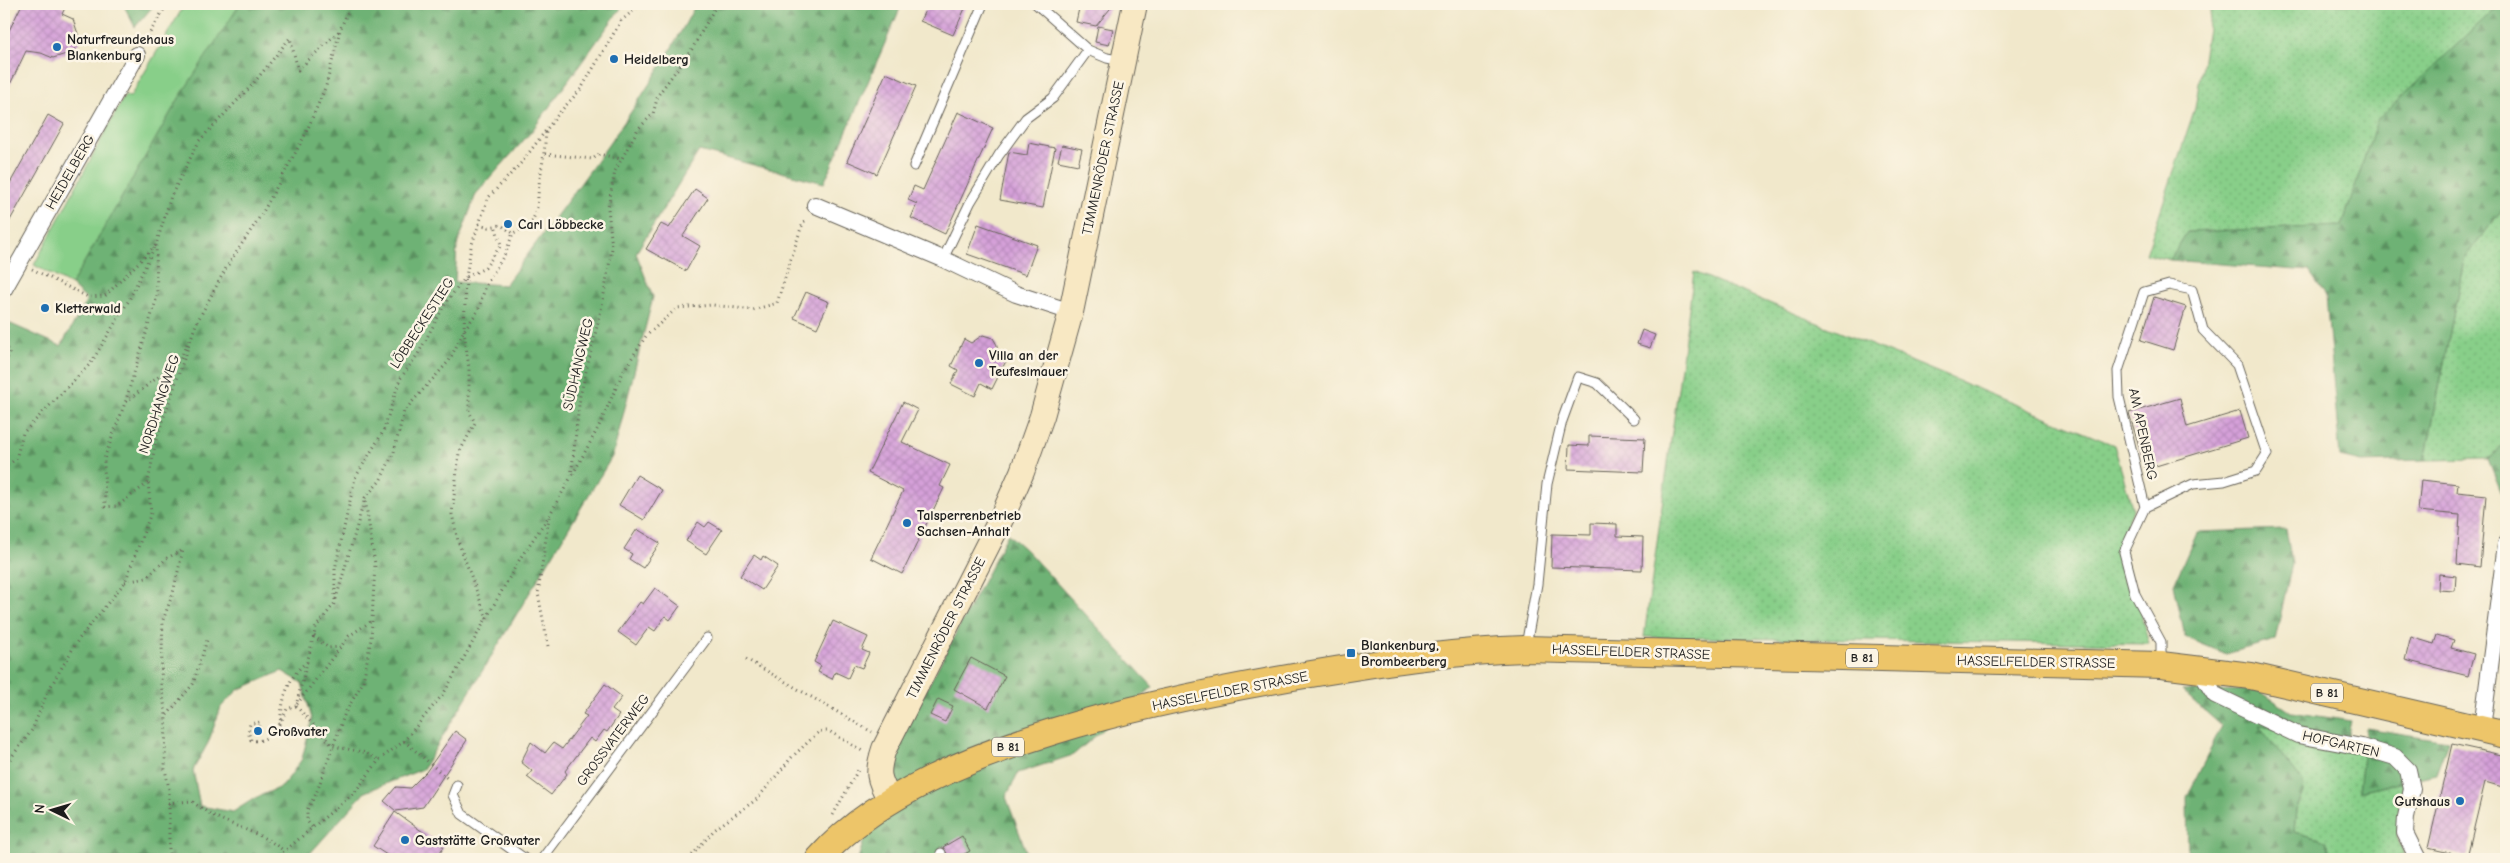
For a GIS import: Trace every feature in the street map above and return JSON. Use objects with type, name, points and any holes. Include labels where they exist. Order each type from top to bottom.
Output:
[{"type":"main road","name":"TIMMENRÖDER STRASSE","points":[[890,800],[879,782],[878,772],[882,737],[982,558],[1022,472],[1053,381],[1071,312],[1134,4]]},
{"type":"main road","name":"HASSELFELDER STRASSE","points":[[830,855],[860,821],[890,800],[964,765],[1009,747],[1172,701],[1286,678],[1461,652],[1525,649],[2161,665],[2198,668],[2287,684],[2506,735]]},
{"type":"street","name":"HEIDELBERG","points":[[4,289],[137,55]]},
{"type":"street","points":[[815,205],[943,259],[1016,294],[1071,312]]},
{"type":"street","points":[[2482,728],[2506,544]]},
{"type":"street","name":"HOFGARTEN","points":[[2198,668],[2215,695],[2298,735],[2362,746],[2395,756],[2408,770],[2412,789],[2406,817],[2405,833],[2418,859]]},
{"type":"lane","points":[[914,166],[983,4]]},
{"type":"lane","points":[[1036,4],[1088,50],[1107,58],[1122,61]]},
{"type":"lane","points":[[943,259],[970,203],[999,155],[1026,118],[1053,98],[1088,50]]},
{"type":"lane","name":"AM APENBERG","points":[[2169,285],[2192,290],[2203,330],[2237,365],[2268,454],[2256,471],[2224,481],[2193,484],[2145,507],[2120,397],[2118,371],[2144,292],[2169,285]]},
{"type":"lane","points":[[1525,649],[1537,584],[1547,484],[1562,421],[1578,377],[1597,383],[1634,419]]},
{"type":"lane","points":[[2145,507],[2124,552],[2135,594],[2161,642],[2161,665]]},
{"type":"lane","name":"GROSSVATERWEG","points":[[542,859],[707,638]]},
{"type":"lane","points":[[457,785],[453,795],[462,814],[524,859]]},
{"type":"path","points":[[137,55],[167,4]]},
{"type":"path","name":"NORDHANGWEG","points":[[4,768],[32,730],[48,691],[78,640],[125,582],[152,513],[148,482],[156,440],[196,324],[226,268],[263,212],[305,135],[326,86],[340,30],[351,4]]},
{"type":"path","name":"LÖBBECKESTIEG","points":[[335,603],[335,570],[355,478],[383,432],[400,379],[418,354],[446,302],[466,277],[471,247],[488,198],[522,162],[581,89],[621,21],[641,4]]},
{"type":"path","name":"SÜDHANGWEG","points":[[275,859],[355,792],[380,760],[404,741],[444,693],[521,557],[549,516],[571,476],[580,396],[602,306],[612,248],[608,208],[615,171],[638,129],[654,114],[658,95],[692,49],[716,4]]},
{"type":"path","points":[[4,468],[16,459],[23,433],[91,363],[129,300],[156,245],[171,196],[199,141],[253,84],[290,38],[298,70],[340,30]]},
{"type":"path","points":[[296,706],[316,627],[335,603],[365,498],[380,481],[394,452],[404,411],[449,361],[464,330],[478,311],[486,286],[506,252],[513,233],[523,229],[531,222],[537,212],[545,154],[546,130]]},
{"type":"path","points":[[545,154],[593,159],[599,154],[621,159]]},
{"type":"path","points":[[571,476],[598,428],[624,370],[646,336],[677,308],[713,305],[753,310],[777,303],[800,228],[815,205]]},
{"type":"path","points":[[479,224],[489,227],[501,225],[513,233]]},
{"type":"path","points":[[487,619],[458,540],[452,514],[459,453],[475,423],[469,411],[469,368],[464,330],[466,277],[485,268],[501,245],[495,225]]},
{"type":"path","points":[[18,262],[88,297],[105,296],[156,245]]},
{"type":"path","points":[[148,482],[117,506],[105,506],[104,459],[126,403],[157,297],[156,245]]},
{"type":"path","points":[[126,403],[180,360],[196,324]]},
{"type":"path","points":[[4,345],[10,351],[4,368]]},
{"type":"path","points":[[312,827],[307,821],[307,810],[316,794],[345,714],[363,682],[373,620],[375,564],[365,498]]},
{"type":"path","points":[[548,646],[538,593],[549,516]]},
{"type":"path","points":[[125,582],[146,578],[167,558],[183,550],[173,594],[163,620],[161,684],[166,715],[165,769],[170,789],[168,803],[169,859]]},
{"type":"path","points":[[258,731],[260,722],[250,724],[248,731],[252,740],[264,741],[280,724],[287,709],[296,706],[349,636],[373,620]]},
{"type":"path","points":[[314,636],[328,648],[341,647]]},
{"type":"path","points":[[166,715],[193,684],[208,638]]},
{"type":"path","points":[[746,659],[857,726],[882,737],[866,753],[831,820]]},
{"type":"path","points":[[280,724],[286,691],[300,667],[307,662]]},
{"type":"path","points":[[296,706],[333,746],[367,753],[380,760]]},
{"type":"path","points":[[689,859],[714,830],[757,799],[792,757],[820,731],[829,731],[866,753]]},
{"type":"path","points":[[404,741],[442,775],[457,785]]},
{"type":"path","points":[[168,803],[192,801],[208,815],[270,840],[284,851]]},
{"type":"green space","points":[[123,4],[155,4],[135,27]]},
{"type":"green space","points":[[185,4],[240,4],[179,98],[71,285],[34,265],[125,95],[130,97]]},
{"type":"green space","name":"Heidelberg","points":[[238,4],[624,4],[531,132],[476,194],[457,246],[455,282],[505,285],[630,113],[676,41],[696,4],[902,4],[824,183],[699,151],[636,253],[653,297],[613,455],[423,769],[365,792],[305,859],[4,859],[4,321],[61,346],[87,300],[71,285],[179,98]],"holes":[[[282,671],[302,683],[312,719],[302,759],[283,786],[255,798],[233,812],[200,806],[193,770],[208,743],[221,707],[238,690]]]},
{"type":"green space","points":[[2212,4],[2500,4],[2378,120],[2342,226],[2187,232],[2170,260],[2146,254],[2195,108]]},
{"type":"green space","points":[[2500,4],[2506,4],[2506,204],[2464,260],[2425,460],[2361,462],[2340,457],[2326,296],[2309,271],[2170,260],[2187,232],[2342,226],[2377,120]]},
{"type":"green space","points":[[2506,204],[2506,442],[2488,459],[2425,460],[2464,260]]},
{"type":"green space","points":[[1694,272],[2114,445],[2133,510],[2120,541],[2149,644],[1644,637]]},
{"type":"green space","points":[[2506,442],[2506,504],[2488,459]]},
{"type":"green space","points":[[2286,529],[2292,564],[2275,640],[2226,654],[2185,637],[2174,584],[2197,532]]},
{"type":"green space","points":[[1008,534],[1026,550],[1153,687],[1073,755],[1018,773],[1006,797],[1029,859],[858,859],[868,827],[906,728]]},
{"type":"green space","points":[[2258,690],[2291,712],[2351,721],[2347,738],[2259,726],[2303,782],[2304,793],[2296,809],[2294,832],[2327,841],[2331,859],[2188,859],[2187,797],[2222,726],[2182,691]]},
{"type":"green space","points":[[2258,725],[2364,751],[2359,791],[2404,780],[2397,837],[2404,855],[2399,856],[2398,859],[2331,859],[2326,841],[2294,832],[2296,809],[2304,793]]},
{"type":"green space","points":[[2366,728],[2448,741],[2436,774],[2359,791]]},
{"type":"building","name":"Naturfreundehaus Blankenburg","points":[[22,4],[58,4],[65,8],[62,14],[73,19],[80,40],[73,52],[53,58],[41,53],[26,51],[4,97],[4,41]]},
{"type":"building","points":[[928,4],[967,4],[953,35],[920,21]]},
{"type":"building","points":[[1080,4],[1114,4],[1096,26],[1076,22]]},
{"type":"building","points":[[1098,26],[1113,29],[1109,45],[1095,42]]},
{"type":"building","points":[[886,73],[916,86],[877,174],[847,161]]},
{"type":"building","points":[[958,112],[993,128],[945,234],[911,218],[917,204],[908,200],[914,186],[923,190]]},
{"type":"building","points":[[48,115],[64,124],[4,231],[4,194]]},
{"type":"building","points":[[1029,143],[1055,148],[1043,208],[1000,200],[1009,152],[1027,155]]},
{"type":"building","points":[[1062,145],[1082,149],[1078,165],[1058,161]]},
{"type":"building","points":[[695,189],[708,198],[683,236],[700,246],[686,271],[646,249],[661,224],[669,228]]},
{"type":"building","points":[[978,224],[1037,245],[1026,275],[967,254]]},
{"type":"building","points":[[806,292],[829,302],[817,328],[794,318]]},
{"type":"building","points":[[2154,297],[2186,307],[2173,350],[2141,340]]},
{"type":"building","points":[[1642,330],[1655,335],[1650,348],[1637,344]]},
{"type":"building","name":"Villa an der Teufeslmauer","points":[[983,335],[993,338],[997,345],[997,354],[1007,359],[992,389],[981,383],[975,396],[951,384],[958,370],[951,366],[964,339],[971,343]]},
{"type":"building","points":[[2180,398],[2187,427],[2240,411],[2248,438],[2146,469],[2129,413]]},
{"type":"building","name":"Talsperrenbetrieb Sachsen-Anhalt","points":[[903,402],[918,410],[902,442],[950,465],[940,486],[944,488],[902,574],[871,558],[903,491],[868,473]]},
{"type":"building","points":[[1589,436],[1645,438],[1643,472],[1568,469],[1569,445],[1589,446]]},
{"type":"building","points":[[637,475],[662,490],[644,520],[619,505]]},
{"type":"building","points":[[2421,480],[2458,484],[2457,492],[2486,495],[2480,567],[2457,564],[2460,515],[2418,511]]},
{"type":"building","points":[[698,522],[705,527],[709,522],[722,530],[706,554],[686,541]]},
{"type":"building","points":[[1591,523],[1617,524],[1617,536],[1643,537],[1642,570],[1551,567],[1552,534],[1591,535]]},
{"type":"building","points":[[637,529],[660,543],[643,568],[629,559],[632,554],[624,549]]},
{"type":"building","points":[[754,555],[761,560],[763,556],[778,566],[762,590],[740,576]]},
{"type":"building","points":[[2439,574],[2456,576],[2455,591],[2438,590]]},
{"type":"building","points":[[655,588],[680,606],[670,620],[665,616],[655,631],[649,627],[636,645],[618,632],[640,602],[643,604]]},
{"type":"building","points":[[833,621],[868,637],[862,650],[869,653],[862,668],[854,665],[848,678],[835,672],[832,679],[818,672],[821,666],[814,662]]},
{"type":"building","points":[[2437,635],[2454,640],[2451,648],[2474,654],[2468,676],[2405,660],[2411,637],[2434,644]]},
{"type":"building","points":[[971,658],[1005,676],[988,708],[954,689]]},
{"type":"building","points":[[605,684],[622,697],[612,710],[619,715],[607,732],[604,730],[595,742],[590,738],[565,771],[567,774],[551,795],[527,777],[532,771],[521,762],[531,742],[545,753],[553,743],[562,749],[587,716],[583,714]]},
{"type":"building","points":[[938,699],[953,706],[945,722],[930,715]]},
{"type":"building","points":[[455,731],[467,740],[423,807],[396,811],[384,801],[396,787],[410,788],[426,772]]},
{"type":"building","name":"Gutshaus","points":[[2452,744],[2506,756],[2506,788],[2485,782],[2467,857],[2428,848]]},
{"type":"building","points":[[395,812],[444,847],[436,859],[393,859],[373,846]]},
{"type":"building","points":[[962,836],[970,851],[956,859],[950,859],[943,847]]},
{"type":"place","name":"Naturfreundehaus Blankenburg","points":[[57,47]]},
{"type":"place","name":"Heidelberg","points":[[614,59]]},
{"type":"place","name":"Carl Löbbecke","points":[[508,224]]},
{"type":"place","name":"Kletterwald","points":[[45,308]]},
{"type":"place","name":"Villa an der Teufeslmauer","points":[[979,363]]},
{"type":"place","name":"Talsperrenbetrieb Sachsen-Anhalt","points":[[907,523]]},
{"type":"place","name":"Blankenburg, Brombeerberg","points":[[1351,653]]},
{"type":"place","name":"Großvater","points":[[258,731]]},
{"type":"place","name":"Gutshaus","points":[[2460,801]]},
{"type":"place","name":"Gaststätte Großvater","points":[[405,840]]}]
